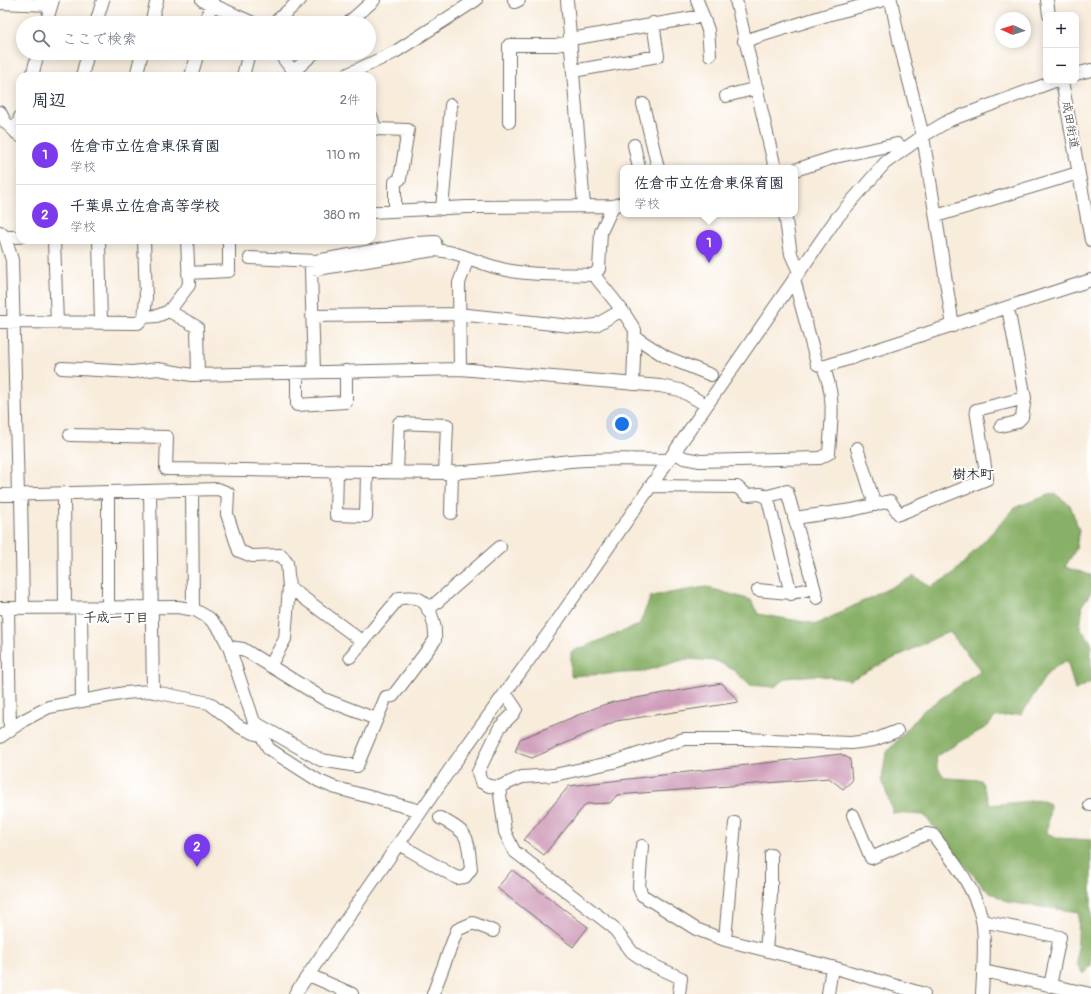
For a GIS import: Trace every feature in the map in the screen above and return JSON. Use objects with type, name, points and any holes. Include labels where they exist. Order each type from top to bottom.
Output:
[{"type":"street","points":[[98,16],[103,0]]},
{"type":"street","points":[[153,16],[157,0]]},
{"type":"street","points":[[282,16],[300,0]]},
{"type":"street","points":[[356,16],[374,0]]},
{"type":"street","points":[[353,72],[396,52],[476,0]]},
{"type":"street","points":[[514,0],[515,2],[519,0]]},
{"type":"street","points":[[568,0],[584,206]]},
{"type":"street","points":[[697,0],[708,30],[710,55]]},
{"type":"street","points":[[736,0],[744,41],[757,88],[774,165]]},
{"type":"street","points":[[744,41],[827,15],[884,0]]},
{"type":"street","points":[[891,0],[900,45],[923,136],[953,326]]},
{"type":"street","points":[[1047,0],[1049,12]]},
{"type":"street","points":[[207,16],[208,1],[239,16]]},
{"type":"street","points":[[0,3],[52,3],[48,16]]},
{"type":"street","points":[[509,122],[509,45],[556,45],[571,40],[653,23],[703,16]]},
{"type":"street","points":[[573,71],[658,56],[653,23]]},
{"type":"street","points":[[33,72],[36,60]]},
{"type":"street","points":[[83,72],[86,60]]},
{"type":"street","points":[[137,72],[140,60]]},
{"type":"street","points":[[193,72],[196,60]]},
{"type":"street","points":[[244,72],[247,60]]},
{"type":"street","points":[[284,60],[293,72]]},
{"type":"street","points":[[297,72],[308,60]]},
{"type":"street","points":[[1079,73],[1091,70]]},
{"type":"street","points":[[295,994],[421,811],[836,219],[885,163],[923,136],[950,120],[1047,84]]},
{"type":"street","name":"成田街道","points":[[1063,84],[1091,240]]},
{"type":"street","points":[[726,96],[757,88]]},
{"type":"street","points":[[643,104],[657,165]]},
{"type":"street","points":[[442,209],[451,105]]},
{"type":"street","points":[[0,112],[5,122],[16,132]]},
{"type":"street","points":[[376,129],[408,130],[400,179],[395,182],[395,212]]},
{"type":"street","points":[[634,144],[638,165]]},
{"type":"street","points":[[798,169],[869,149],[897,144],[904,149]]},
{"type":"street","points":[[936,216],[1078,173]]},
{"type":"street","points":[[376,212],[467,207],[618,205]]},
{"type":"street","points":[[594,275],[599,269],[602,232],[618,205]]},
{"type":"street","points":[[785,217],[791,254],[816,364],[823,367],[1091,280]]},
{"type":"street","points":[[2,234],[16,236]]},
{"type":"street","points":[[2,234],[12,260],[23,608]]},
{"type":"street","points":[[250,258],[316,261],[417,243],[435,242],[437,250]]},
{"type":"street","points":[[54,244],[57,323]]},
{"type":"street","points":[[99,244],[101,323]]},
{"type":"street","points":[[0,322],[138,323],[144,317],[146,298],[144,244]]},
{"type":"street","points":[[144,317],[157,316],[169,311],[189,285],[187,244]]},
{"type":"street","points":[[188,273],[229,271],[229,244]]},
{"type":"street","points":[[314,372],[311,270],[437,250],[454,252],[468,258],[514,272],[594,275],[622,310],[635,330],[633,384]]},
{"type":"street","points":[[460,369],[458,314],[459,283],[468,258]]},
{"type":"street","points":[[0,279],[12,279]]},
{"type":"street","points":[[1001,426],[1017,422],[1022,417],[1026,398],[1008,308]]},
{"type":"street","points":[[312,316],[458,314],[580,327],[596,326],[622,310]]},
{"type":"street","points":[[169,311],[196,327],[198,375]]},
{"type":"street","points":[[635,337],[666,357],[711,375]]},
{"type":"street","points":[[70,434],[167,437],[166,469],[448,472],[540,466],[571,461],[671,456],[700,461],[820,458],[829,453],[832,399],[823,367]]},
{"type":"street","points":[[62,368],[133,372],[158,369],[198,375],[460,369],[633,384],[680,390],[706,405]]},
{"type":"street","points":[[297,373],[297,405],[346,402],[346,371]]},
{"type":"street","points":[[794,518],[852,510],[890,501],[899,514],[987,479],[976,410],[1026,398]]},
{"type":"street","points":[[397,472],[399,423],[447,425],[451,512]]},
{"type":"street","points":[[857,448],[875,505]]},
{"type":"street","points":[[337,471],[336,515],[366,516],[367,472]]},
{"type":"street","points":[[650,486],[737,487],[746,495],[761,494],[768,499],[791,594]]},
{"type":"street","points":[[0,495],[218,489],[228,493],[227,514],[239,551],[252,556],[281,555],[287,563],[289,587],[285,639],[270,666]]},
{"type":"street","points":[[192,490],[193,610]]},
{"type":"street","points":[[150,491],[153,692]]},
{"type":"street","points":[[758,590],[791,594],[815,592],[787,491],[765,497]]},
{"type":"street","points":[[108,492],[108,607]]},
{"type":"street","points":[[64,494],[65,608]]},
{"type":"street","points":[[428,610],[500,547]]},
{"type":"street","points":[[289,587],[363,642]]},
{"type":"street","points":[[256,727],[321,760],[357,766],[386,697],[394,696],[435,640],[436,630],[424,603],[416,598],[399,598],[350,657]]},
{"type":"street","points":[[10,730],[4,608],[178,607],[193,610],[209,618],[220,630],[229,647],[256,727],[269,749],[319,781],[333,787],[421,811]]},
{"type":"street","points":[[81,608],[82,701]]},
{"type":"street","points":[[229,647],[243,649],[324,699],[376,719]]},
{"type":"street","points":[[0,737],[24,720],[49,708],[125,693],[153,692],[209,703],[240,727],[256,734],[256,727]]},
{"type":"street","points":[[505,692],[516,709],[500,728],[478,772],[481,782],[489,786],[498,787],[522,777],[554,775],[614,762],[684,739],[745,738],[851,743],[874,740],[897,731]]},
{"type":"street","points":[[498,787],[505,832],[514,851],[613,926],[632,952],[648,963],[681,978],[678,994]]},
{"type":"street","points":[[853,815],[871,858],[926,834],[933,835],[962,872],[974,897],[982,921],[982,994]]},
{"type":"street","points":[[399,844],[458,878],[465,877],[471,869],[468,837],[457,826],[440,818]]},
{"type":"street","points":[[725,940],[735,823]]},
{"type":"street","points":[[642,846],[639,888],[642,895],[696,929],[725,940],[832,967],[924,994]]},
{"type":"street","points":[[766,950],[772,895],[771,855]]},
{"type":"street","points":[[982,921],[1060,937],[1050,986]]},
{"type":"street","points":[[433,994],[457,930],[474,923],[493,931]]},
{"type":"street","points":[[828,994],[832,967]]},
{"type":"street","points":[[983,971],[1091,994]]},
{"type":"street","points":[[309,975],[352,994]]},
{"type":"green space","points":[[1054,493],[1070,505],[1079,530],[1076,549],[1065,567],[1091,575],[1091,592],[1083,604],[1080,628],[1091,642],[1091,682],[1075,690],[1067,660],[1048,672],[1022,714],[995,717],[988,726],[936,756],[937,767],[945,778],[981,780],[990,805],[1041,800],[1050,804],[1047,834],[1057,838],[1091,840],[1091,966],[1083,974],[1077,964],[1079,912],[1007,902],[985,889],[924,815],[893,813],[882,779],[886,753],[924,710],[981,671],[949,631],[850,680],[815,675],[787,678],[774,687],[750,685],[733,670],[717,661],[686,659],[641,672],[571,676],[571,652],[639,625],[651,596],[706,587],[751,600],[758,614],[817,624],[914,576],[931,587],[953,574],[1016,507]]},
{"type":"building","points":[[722,683],[739,702],[616,721],[532,758],[515,752],[520,739],[600,706],[613,702]]},
{"type":"building","points":[[841,754],[850,759],[852,781],[843,789],[829,778],[617,795],[610,803],[586,804],[544,855],[524,840],[569,786]]},
{"type":"building","points":[[512,870],[588,927],[573,947],[497,888]]},
{"type":"place","name":"佐倉市立佐倉東保育園","points":[[709,263]]},
{"type":"place","name":"千葉県立佐倉高等学校","points":[[197,867]]},
{"type":"district","name":"樹木町","points":[[973,474]]},
{"type":"district","name":"千成一丁目","points":[[116,618]]}]
